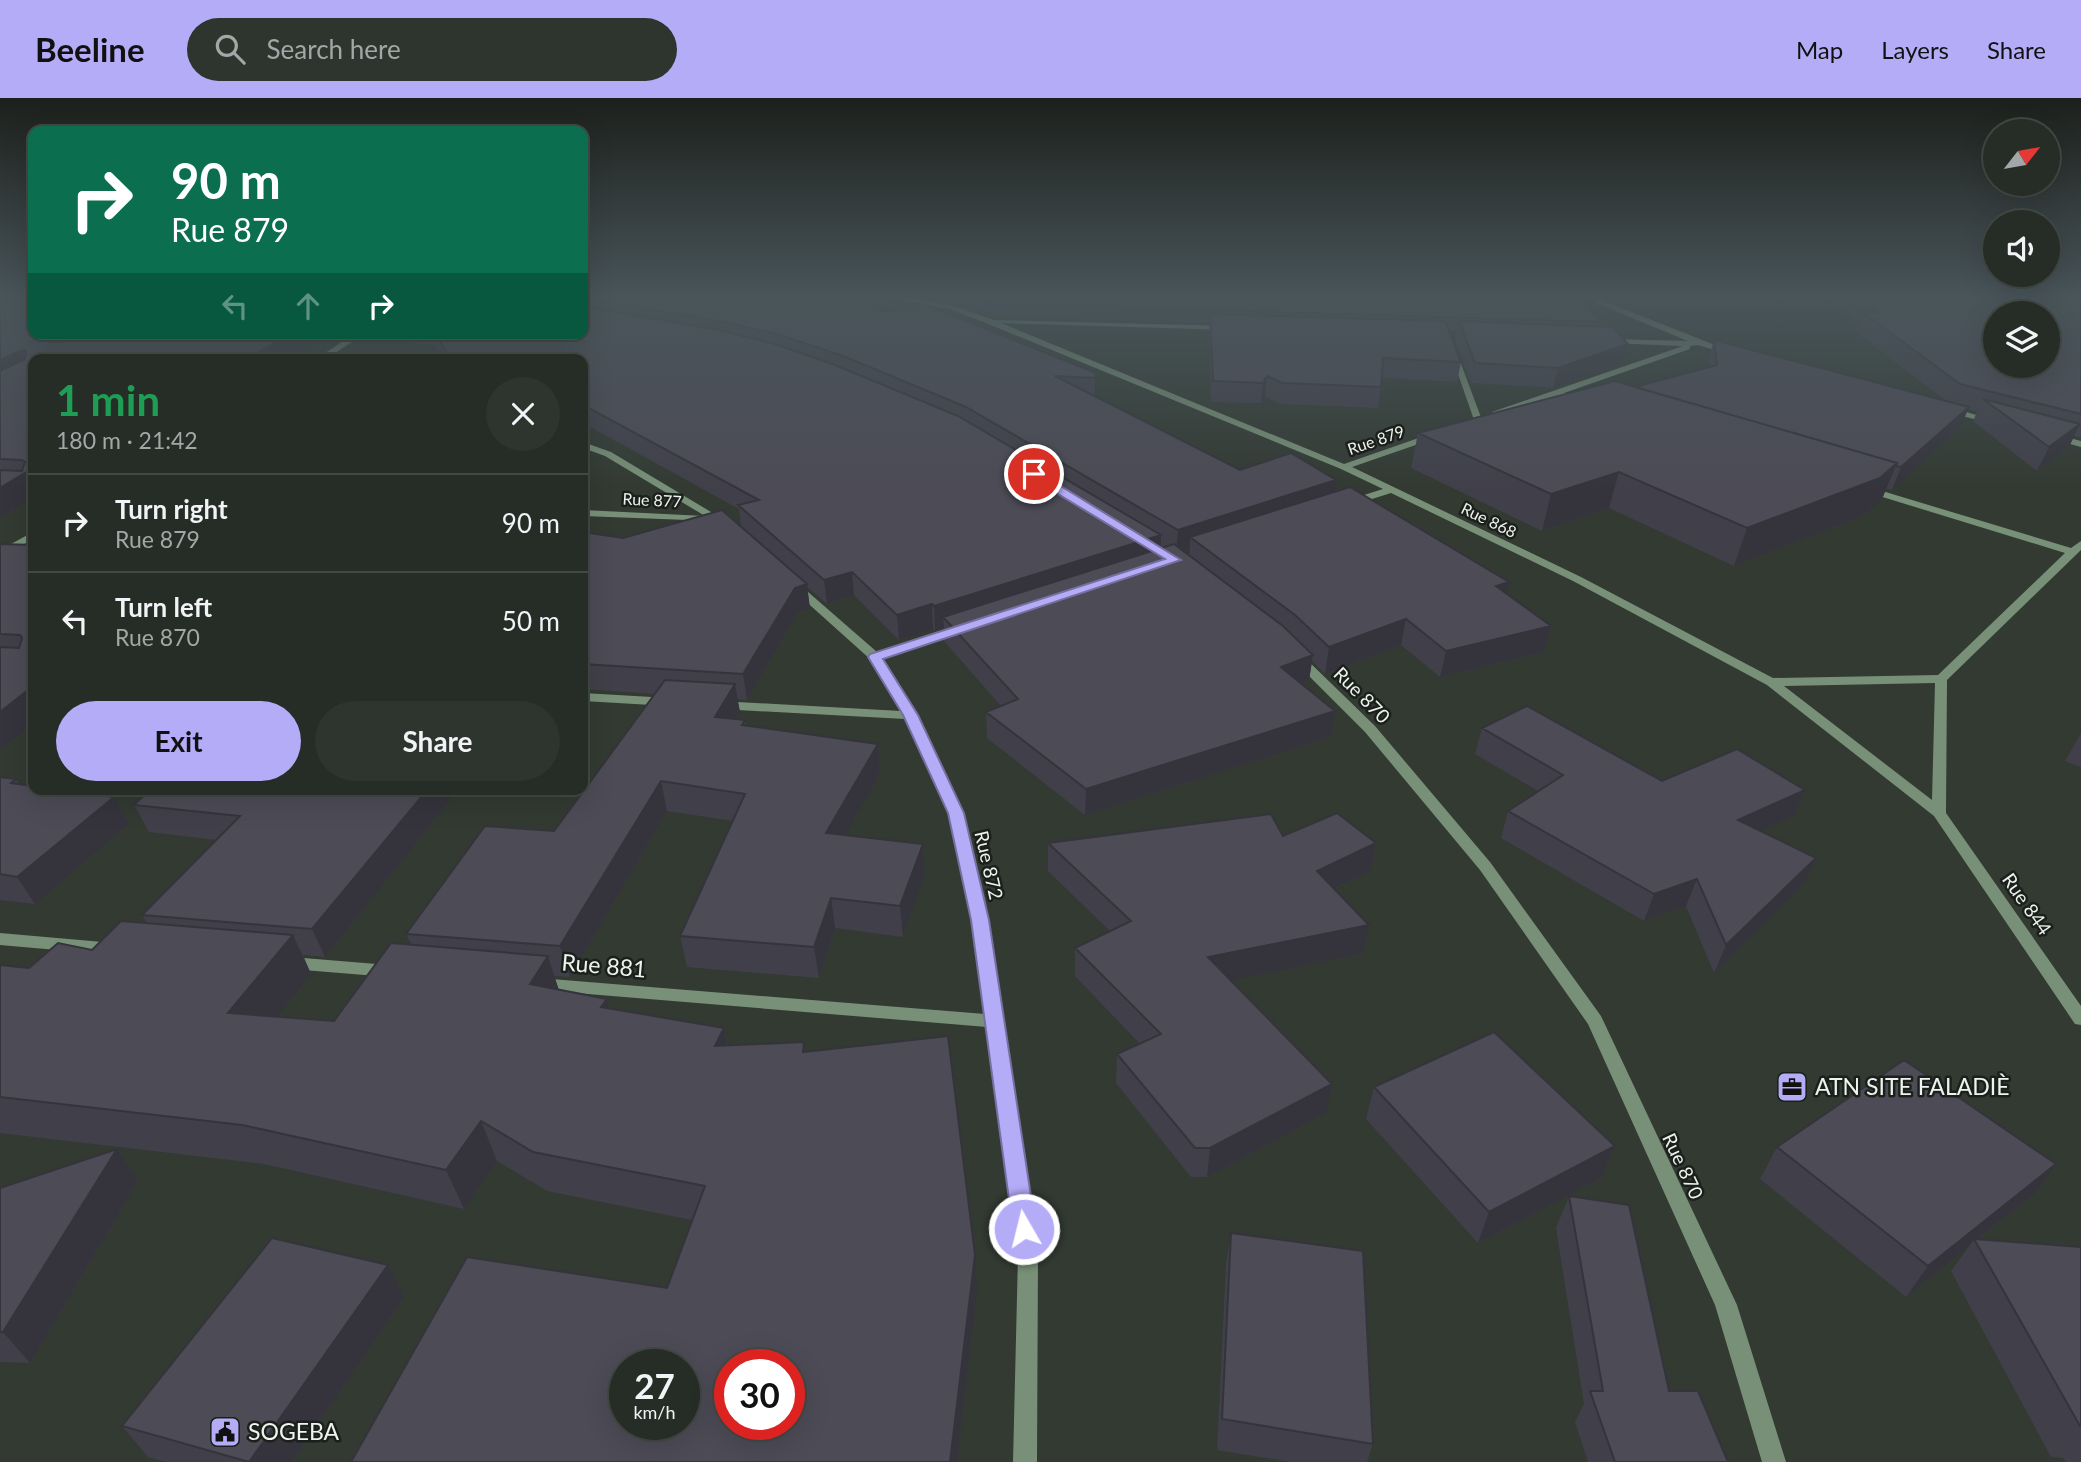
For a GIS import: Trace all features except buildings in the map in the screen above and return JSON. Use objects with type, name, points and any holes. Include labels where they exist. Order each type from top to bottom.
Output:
[{"type":"street","name":"Rue 868","points":[[1085,361],[1344,467],[1577,579],[1771,682],[1939,813]]},
{"type":"street","points":[[1456,361],[1478,420]]},
{"type":"street","points":[[1466,424],[1648,361]]},
{"type":"street","points":[[1556,393],[1595,405]]},
{"type":"street","points":[[1934,406],[2001,423]]},
{"type":"street","name":"Rue 879","points":[[1344,467],[1442,433]]},
{"type":"street","points":[[2041,434],[2081,444]]},
{"type":"street","points":[[588,447],[608,454],[720,519],[741,537]]},
{"type":"street","points":[[1860,487],[2077,548]]},
{"type":"street","points":[[1340,506],[1391,490]]},
{"type":"street","name":"Rue 877","points":[[588,513],[720,519]]},
{"type":"street","points":[[0,555],[28,538]]},
{"type":"street","points":[[1771,682],[1941,679],[2077,548]]},
{"type":"street","name":"Rue 872","points":[[782,574],[875,657],[910,715],[956,813],[980,920],[1028,1255],[1025,1462]]},
{"type":"street","points":[[875,657],[966,627]]},
{"type":"street","name":"Rue 870","points":[[1286,646],[1370,729],[1485,866],[1595,1021],[1726,1305],[1774,1462]]},
{"type":"street","points":[[1939,813],[1941,679]]},
{"type":"street","points":[[588,697],[678,702]]},
{"type":"street","points":[[706,704],[910,715]]},
{"type":"street","name":"Rue 844","points":[[1939,813],[2081,1019]]},
{"type":"street","points":[[0,939],[124,950]]},
{"type":"street","points":[[276,962],[401,972]]},
{"type":"street","name":"Rue 881","points":[[525,983],[995,1021]]},
{"type":"place","name":"ATN SITE FALADIÈ","points":[[1792,1087]]},
{"type":"place","name":"SOGEBA","points":[[225,1432]]},
{"type":"route","points":[[1024,1229],[980,920],[956,813],[910,715],[875,657],[1175,560],[1034,474]]}]
